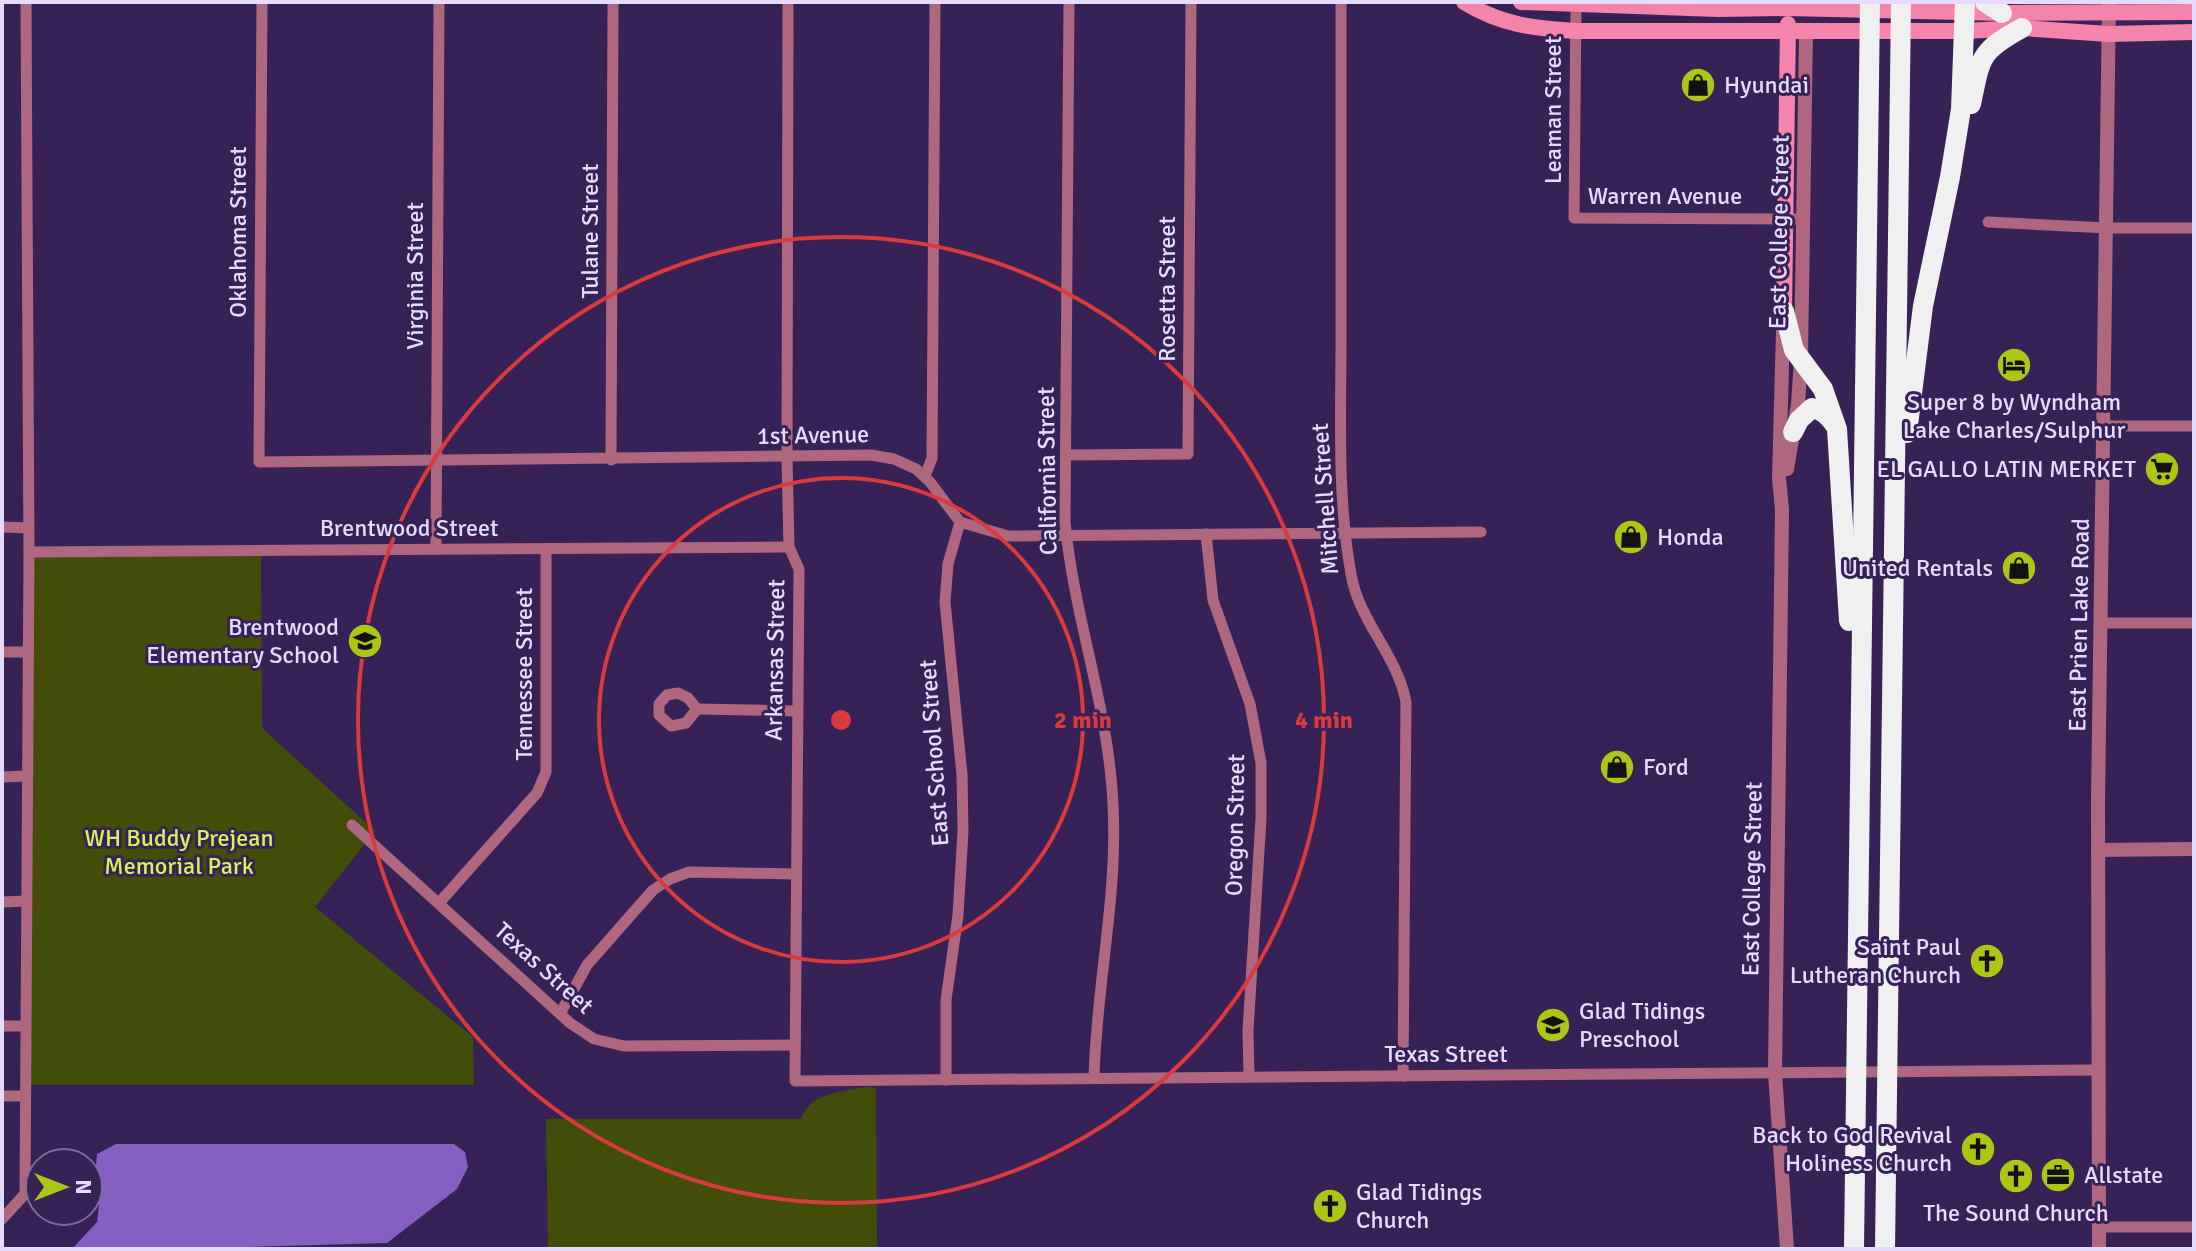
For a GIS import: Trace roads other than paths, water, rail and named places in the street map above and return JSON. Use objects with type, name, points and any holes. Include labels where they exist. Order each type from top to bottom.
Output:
[{"type":"highway","points":[[1854,1249],[1870,2]]},
{"type":"highway","points":[[1885,1249],[1901,2]]},
{"type":"highway","points":[[1895,557],[1915,359],[1932,253],[1950,177],[1961,109],[1964,14]]},
{"type":"highway","points":[[1950,177],[1963,138],[1982,58],[1997,42],[2022,28]]},
{"type":"highway","points":[[1784,311],[1794,350],[1823,389],[1837,429],[1848,584],[1851,736],[1860,819]]},
{"type":"highway","points":[[1793,432],[1799,420],[1812,408],[1828,416],[1837,429]]},
{"type":"main road","points":[[1464,2],[1481,13],[1522,27],[1575,31],[1806,31],[1964,14],[1994,7],[2109,7],[2194,12]]},
{"type":"main road","points":[[1521,2],[1718,9],[1806,5],[1964,14],[2022,28],[2108,34],[2194,32]]},
{"type":"main road","name":"East College Street","points":[[1784,311],[1788,5]]},
{"type":"main road","name":"East College Street","points":[[1806,5],[1806,31]]},
{"type":"street","points":[[2,1219],[25,1194],[29,552],[26,2]]},
{"type":"street","name":"Oklahoma Street","points":[[259,462],[262,2]]},
{"type":"street","name":"Virginia Street","points":[[436,549],[439,2]]},
{"type":"street","name":"Tulane Street","points":[[611,460],[613,2]]},
{"type":"street","name":"Arkansas Street","points":[[788,2],[787,458],[789,547],[799,569],[795,1081]]},
{"type":"street","points":[[925,476],[932,458],[935,2]]},
{"type":"street","name":"California Street","points":[[1069,2],[1066,535],[1102,722],[1114,806],[1112,888],[1098,994],[1094,1078]]},
{"type":"street","name":"Rosetta Street","points":[[1066,455],[1188,454],[1191,2]]},
{"type":"street","name":"Mitchell Street","points":[[1341,2],[1341,458],[1346,533],[1356,598],[1397,669],[1406,702],[1403,1076]]},
{"type":"street","name":"Leaman Street","points":[[1574,218],[1576,3]]},
{"type":"street","name":"East Prien Lake Road","points":[[2099,1249],[2098,850],[2109,7]]},
{"type":"street","name":"East College Street","points":[[1782,510],[1801,360],[1806,31]]},
{"type":"street","name":"Warren Avenue","points":[[1574,218],[1803,219]]},
{"type":"street","points":[[1988,222],[2107,228],[2194,228]]},
{"type":"street","name":"East College Street","points":[[1784,311],[1779,478],[1782,510],[1775,1073],[1787,1249]]},
{"type":"street","points":[[2105,426],[2194,426]]},
{"type":"street","name":"1st Avenue","points":[[259,462],[883,456],[905,463],[925,476],[960,522]]},
{"type":"street","points":[[960,522],[1008,536],[1481,532]]},
{"type":"street","name":"East School Street","points":[[946,1080],[946,1000],[958,915],[963,831],[962,775],[945,602],[948,564],[960,522]]},
{"type":"street","points":[[2,527],[28,528]]},
{"type":"street","name":"Oregon Street","points":[[1206,534],[1213,600],[1250,704],[1261,763],[1261,818],[1248,1031],[1249,1077]]},
{"type":"street","name":"Brentwood Street","points":[[29,552],[789,547]]},
{"type":"street","name":"Tennessee Street","points":[[439,903],[537,793],[543,781],[546,760],[546,549]]},
{"type":"street","points":[[2100,623],[2194,623]]},
{"type":"street","points":[[2,652],[28,652]]},
{"type":"street","points":[[697,709],[797,711]]},
{"type":"street","points":[[2,777],[27,776]]},
{"type":"street","name":"Texas Street","points":[[352,825],[582,1032],[610,1044],[795,1045]]},
{"type":"street","points":[[2098,850],[2194,849]]},
{"type":"street","points":[[561,1012],[587,965],[653,890],[670,879],[689,872],[796,874]]},
{"type":"street","points":[[2,902],[26,901]]},
{"type":"street","points":[[2,1026],[25,1026]]},
{"type":"street","name":"Texas Street","points":[[795,1081],[2097,1070]]},
{"type":"street","points":[[2,1096],[25,1096]]},
{"type":"street","points":[[2099,1227],[2194,1227]]},
{"type":"place","name":"Hyundai","points":[[1698,85]]},
{"type":"place","name":"Super 8 by Wyndham Lake Charles/Sulphur","points":[[2014,365]]},
{"type":"place","name":"EL GALLO LATIN MERKET","points":[[2162,469]]},
{"type":"place","name":"Honda","points":[[1631,537]]},
{"type":"place","name":"United Rentals","points":[[2019,568]]},
{"type":"place","name":"Brentwood Elementary School","points":[[365,641]]},
{"type":"place","name":"Ford","points":[[1617,767]]},
{"type":"place","name":"Saint Paul Lutheran Church","points":[[1987,961]]},
{"type":"place","name":"Glad Tidings Preschool","points":[[1553,1025]]},
{"type":"place","name":"Back to God Revival Holiness Church","points":[[1978,1149]]},
{"type":"place","name":"Allstate","points":[[2058,1175]]},
{"type":"place","name":"The Sound Church","points":[[2016,1176]]},
{"type":"place","name":"Glad Tidings Church","points":[[1330,1206]]},
{"type":"park label","name":"WH Buddy Prejean Memorial Park","points":[[179,852]]}]
